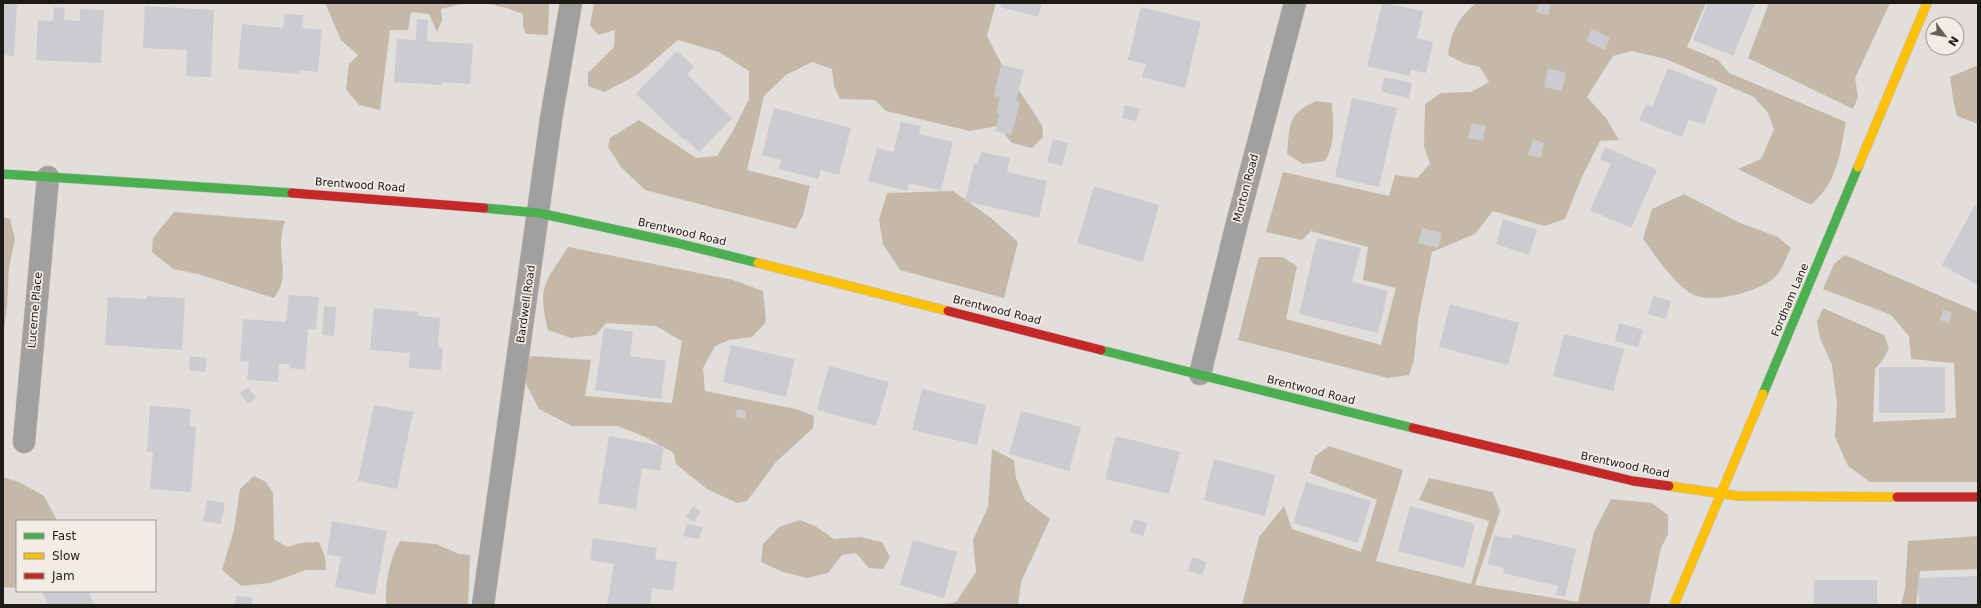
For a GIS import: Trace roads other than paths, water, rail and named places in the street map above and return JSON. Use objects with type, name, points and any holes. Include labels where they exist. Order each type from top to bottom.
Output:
[{"type":"street","name":"Bardwell Road","points":[[483,605],[539,214],[551,119],[571,3]]},
{"type":"street","name":"Morton Road","points":[[1200,374],[1234,232],[1295,3]]},
{"type":"street","name":"Fordham Lane","points":[[1674,605],[1926,3]]},
{"type":"street","name":"Brentwood Road","points":[[3,174],[399,200],[539,214],[677,243],[1359,415],[1633,481],[1738,496],[1978,497]]},
{"type":"street","name":"Lucerne Place","points":[[24,442],[48,177]]}]
